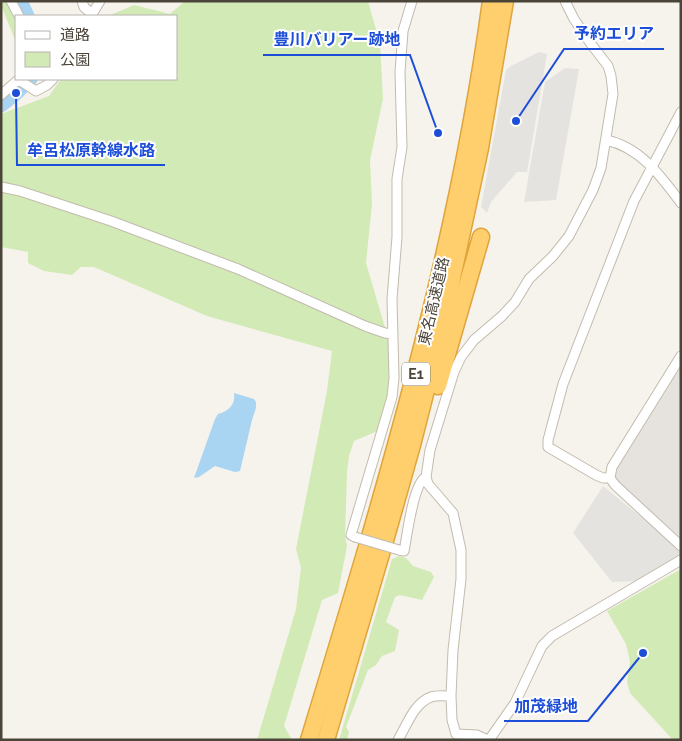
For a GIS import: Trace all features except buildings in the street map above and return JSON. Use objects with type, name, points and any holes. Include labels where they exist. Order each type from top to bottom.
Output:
[{"type":"highway","name":"東名高速道路","points":[[309,740],[370,541],[427,331],[467,147],[491,1]]},
{"type":"highway","name":"東名高速道路","points":[[326,740],[404,475],[436,352],[480,148],[505,1]]},
{"type":"highway","points":[[404,475],[429,416],[481,237]]},
{"type":"street","points":[[11,1],[18,15]]},
{"type":"street","points":[[82,1],[92,15],[100,1]]},
{"type":"street","points":[[412,1],[403,30],[400,72],[402,146],[397,179],[397,237],[392,299],[394,378],[392,397],[351,535],[404,551],[413,506],[420,484],[426,477]]},
{"type":"street","points":[[565,1],[591,44],[608,66],[611,76],[613,94],[601,168],[593,190],[569,236],[553,256],[529,279],[515,302],[474,340],[461,357],[454,372],[430,450],[426,477],[432,489],[453,513],[461,550],[461,579],[453,650],[451,696],[452,720],[456,737],[477,736],[489,740],[515,703],[542,646],[552,636],[681,560]]},
{"type":"street","points":[[1,95],[20,80],[36,91],[47,86],[52,80]]},
{"type":"street","points":[[610,478],[596,475],[548,448],[548,440],[563,384],[634,200],[681,112]]},
{"type":"street","points":[[606,140],[626,148],[653,166],[681,203]]},
{"type":"street","points":[[1,187],[20,191],[112,221],[238,269],[366,326],[393,334]]},
{"type":"street","points":[[681,356],[612,467],[610,478],[615,485],[681,546]]},
{"type":"street","points":[[398,740],[414,711],[422,703],[432,696],[451,696]]},
{"type":"shaded area","points":[[539,52],[547,54],[527,172],[517,172],[491,202],[487,213],[481,207],[506,70]]},
{"type":"shaded area","points":[[565,68],[579,69],[556,200],[524,202],[545,82]]},
{"type":"shaded area","points":[[681,364],[681,541],[617,481],[614,468]]},
{"type":"shaded area","points":[[603,486],[678,547],[680,553],[678,558],[640,581],[612,582],[573,533]]},
{"type":"green space","points":[[1,1],[8,1],[15,15],[15,40]]},
{"type":"green space","points":[[185,1],[368,1],[380,44],[383,99],[370,160],[372,204],[366,263],[391,348],[391,384],[380,430],[354,441],[349,456],[345,536],[347,546],[338,593],[322,600],[284,726],[292,740],[257,740],[296,609],[301,568],[296,549],[327,391],[332,351],[207,316],[94,267],[81,267],[72,275],[44,271],[28,263],[28,252],[1,247],[1,114],[49,96],[60,80],[178,80],[178,15],[110,15],[134,5],[170,14]]},
{"type":"green space","points":[[399,556],[406,558],[413,566],[431,572],[434,577],[422,600],[400,595],[395,597],[386,622],[399,630],[395,651],[382,656],[376,665],[368,670],[346,727],[349,732],[347,740],[339,740],[392,559]]},
{"type":"green space","points":[[681,569],[681,740],[673,740],[630,693],[627,682],[630,662],[626,644],[607,611]]},
{"type":"water","points":[[234,393],[254,399],[256,402],[240,471],[235,472],[215,466],[199,477],[194,478],[215,419],[218,414],[233,404]]},
{"type":"waterway","points":[[20,1],[27,15]]},
{"type":"waterway","points":[[1,105],[29,80]]},
{"type":"place","name":"牟呂松原幹線水路","points":[[16,93]]},
{"type":"place","name":"予約エリア","points":[[516,121]]},
{"type":"place","name":"豊川バリアー跡地","points":[[438,133]]},
{"type":"place","name":"加茂緑地","points":[[643,653]]}]
